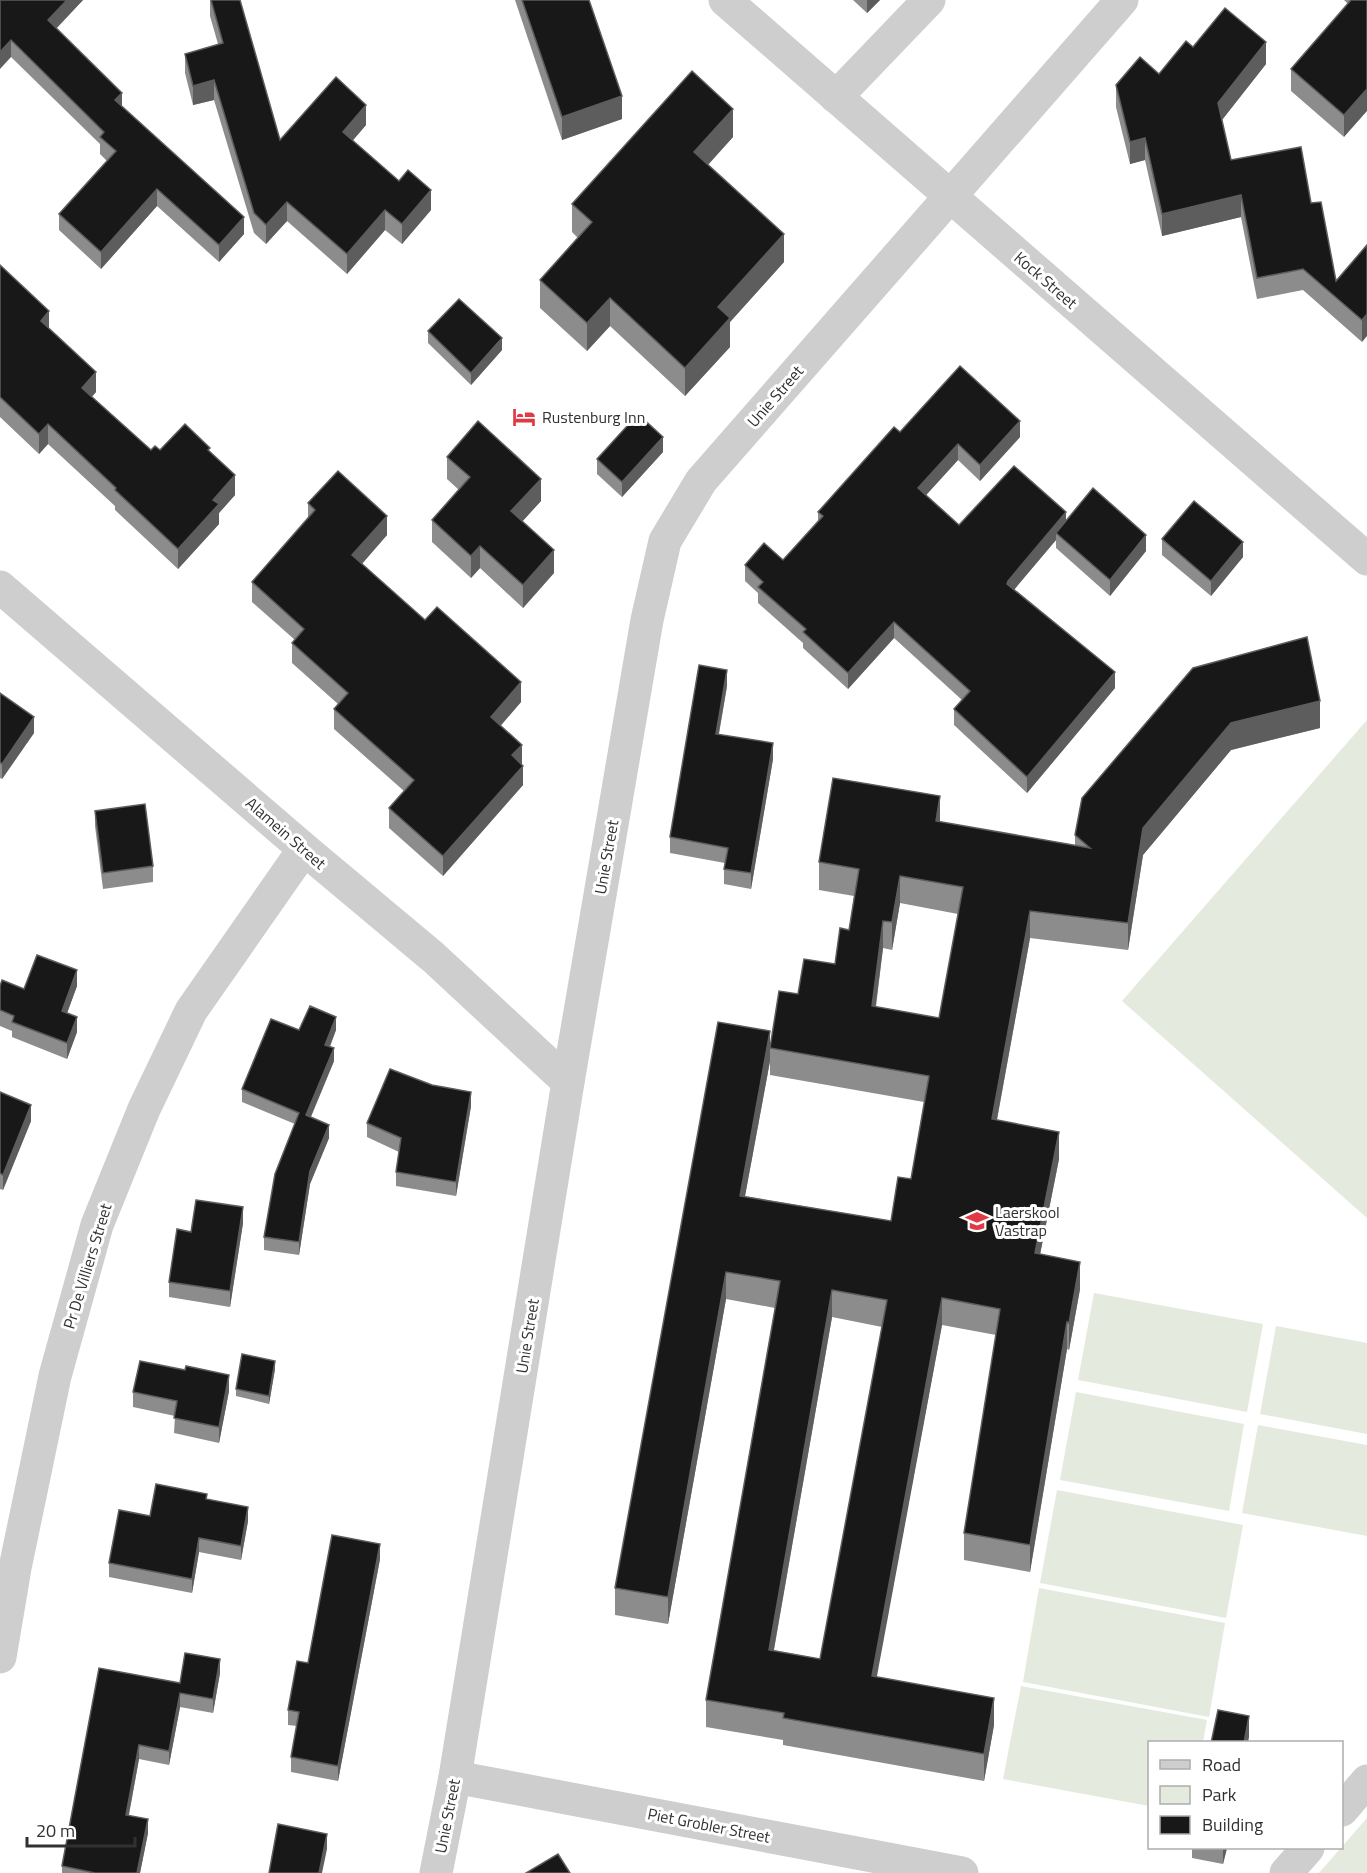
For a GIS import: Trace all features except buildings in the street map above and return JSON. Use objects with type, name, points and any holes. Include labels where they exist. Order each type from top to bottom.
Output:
[{"type":"street","name":"Kock Street","points":[[725,0],[1367,559]]},
{"type":"street","points":[[836,97],[929,0]]},
{"type":"street","name":"Unie Street","points":[[436,1873],[455,1777],[568,1083],[645,631],[665,541],[701,481],[1117,2]]},
{"type":"street","name":"Alamein Street","points":[[0,587],[433,957],[568,1083]]},
{"type":"street","name":"Pr De Villiers Street","points":[[0,1658],[15,1568],[55,1376],[97,1225],[144,1109],[191,1011],[304,849]]},
{"type":"street","name":"Piet Grobler Street","points":[[455,1777],[962,1873]]},
{"type":"street","points":[[1343,1808],[1367,1780]]},
{"type":"street","points":[[1286,1873],[1307,1849]]},
{"type":"green space","points":[[1367,720],[1367,1218],[1122,1001]]},
{"type":"green space","points":[[1094,1293],[1263,1324],[1247,1412],[1078,1380]]},
{"type":"green space","points":[[1276,1326],[1367,1343],[1367,1434],[1260,1414]]},
{"type":"green space","points":[[1076,1392],[1244,1424],[1229,1511],[1060,1480]]},
{"type":"green space","points":[[1258,1425],[1367,1445],[1367,1536],[1242,1513]]},
{"type":"green space","points":[[1057,1490],[1243,1525],[1226,1618],[1040,1583]]},
{"type":"green space","points":[[1039,1588],[1225,1623],[1209,1717],[1023,1682]]},
{"type":"green space","points":[[1021,1686],[1207,1720],[1203,1741],[1148,1741],[1148,1806],[1003,1779]]},
{"type":"green space","points":[[1367,1818],[1367,1873],[1319,1873],[1340,1849],[1343,1849],[1343,1846]]},
{"type":"place","name":"Rustenburg Inn","points":[[524,417]]},
{"type":"place","name":"Laerskool Vastrap","points":[[977,1221]]}]
